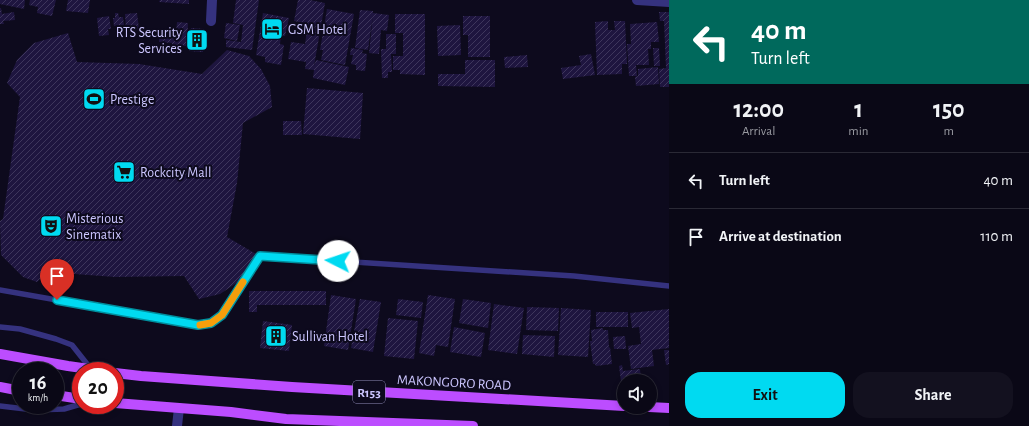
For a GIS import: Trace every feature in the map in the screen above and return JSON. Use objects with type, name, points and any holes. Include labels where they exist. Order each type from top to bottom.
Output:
[{"type":"main road","points":[[0,354],[72,366]]},
{"type":"main road","name":"MAKONGORO ROAD","points":[[124,374],[292,387],[617,406]]},
{"type":"main road","points":[[0,387],[12,389]]},
{"type":"main road","name":"R153","points":[[124,404],[231,412],[286,423],[473,426]]},
{"type":"main road","points":[[657,407],[669,408]]},
{"type":"street","points":[[211,21],[212,0]]},
{"type":"street","points":[[637,0],[669,2]]},
{"type":"street","points":[[178,426],[179,408]]},
{"type":"lane","points":[[0,290],[198,325],[211,323],[222,315],[260,256],[574,276],[669,286]]},
{"type":"lane","points":[[0,327],[20,329],[72,345],[85,362]]},
{"type":"lane","points":[[0,406],[34,410],[64,409],[72,407]]},
{"type":"building","points":[[0,0],[25,0],[24,9],[0,4]]},
{"type":"building","points":[[30,0],[56,0],[52,16],[37,13],[38,7],[29,5]]},
{"type":"building","points":[[68,0],[90,0],[88,13],[66,11]]},
{"type":"building","points":[[160,0],[189,0],[189,4],[159,2]]},
{"type":"building","points":[[236,0],[259,0],[252,50],[226,47],[226,40],[241,42],[243,25],[233,23]]},
{"type":"building","points":[[298,0],[310,0],[325,3],[314,66],[316,60],[349,67],[345,85],[313,78],[314,70],[305,69],[306,62],[288,59],[291,42],[305,44],[308,24],[294,21]]},
{"type":"building","points":[[0,8],[2,14],[14,12],[15,20],[3,21],[4,24],[0,24]]},
{"type":"building","points":[[327,9],[354,14],[345,65],[321,60],[323,50],[320,50]]},
{"type":"building","points":[[360,10],[373,11],[373,13],[389,15],[387,31],[381,30],[379,54],[369,53],[373,15],[368,50],[355,48]]},
{"type":"building","points":[[659,12],[669,12],[669,87],[660,87],[659,69],[666,68],[664,21],[660,21]]},
{"type":"building","points":[[115,13],[118,13],[119,17],[123,17],[124,25],[114,26],[113,18],[115,18]]},
{"type":"building","points":[[137,13],[139,29],[126,30],[125,14]]},
{"type":"building","points":[[263,13],[289,18],[285,36],[281,36],[280,44],[284,45],[281,65],[265,62],[265,57],[256,55]]},
{"type":"building","points":[[395,14],[425,14],[425,75],[400,74],[400,70],[393,70],[393,56],[403,56],[403,33],[395,33]]},
{"type":"building","points":[[109,16],[111,29],[108,29],[109,35],[99,36],[97,18]]},
{"type":"building","points":[[463,16],[490,16],[490,57],[468,57],[468,35],[463,35]]},
{"type":"building","points":[[608,21],[608,30],[615,30],[614,21],[625,21],[627,64],[622,64],[622,74],[597,75],[595,22]]},
{"type":"building","points":[[177,22],[188,23],[187,46],[159,42],[159,32],[176,33]]},
{"type":"building","points":[[657,22],[659,42],[651,42],[651,49],[648,49],[649,65],[636,65],[637,76],[629,76],[627,44],[631,44],[630,24]]},
{"type":"building","points":[[226,23],[240,25],[237,41],[224,38]]},
{"type":"building","points":[[460,25],[461,55],[438,56],[437,26]]},
{"type":"building","name":"RTS Security Services","points":[[191,28],[204,29],[203,52],[189,51]]},
{"type":"building","name":"Rockcity Mall","points":[[68,33],[77,62],[139,64],[202,74],[227,50],[249,56],[261,69],[270,86],[272,107],[243,123],[237,183],[227,237],[256,254],[241,280],[220,294],[199,299],[184,276],[115,277],[48,272],[37,282],[23,277],[1,255],[0,221],[3,219],[20,97],[7,83],[17,60],[34,43]]},
{"type":"building","points":[[386,34],[396,34],[396,54],[391,54],[392,72],[388,72],[388,78],[382,78],[381,49],[386,49]]},
{"type":"building","points":[[351,48],[363,50],[362,53],[367,54],[365,71],[356,70],[356,65],[351,64],[353,55],[350,55]]},
{"type":"building","points":[[653,48],[659,48],[660,66],[654,66]]},
{"type":"building","points":[[591,54],[595,75],[563,79],[561,68],[581,65],[579,56]]},
{"type":"building","points":[[527,55],[528,67],[505,68],[504,57]]},
{"type":"building","points":[[465,60],[495,60],[495,87],[438,86],[438,74],[465,74]]},
{"type":"building","points":[[658,67],[659,84],[636,86],[635,77],[638,76],[638,69]]},
{"type":"building","points":[[307,88],[363,93],[360,139],[303,134]]},
{"type":"building","points":[[283,121],[301,121],[302,135],[283,135]]},
{"type":"building","points":[[249,291],[326,291],[326,305],[257,305],[257,312],[249,312]]},
{"type":"building","points":[[331,295],[356,299],[348,350],[324,346]]},
{"type":"building","points":[[428,295],[455,299],[448,347],[436,345],[434,356],[419,353]]},
{"type":"building","points":[[360,299],[381,302],[373,352],[351,348]]},
{"type":"building","points":[[398,299],[423,302],[421,318],[396,315]]},
{"type":"building","points":[[463,299],[491,303],[488,328],[459,323]]},
{"type":"building","points":[[494,304],[524,308],[517,354],[488,350]]},
{"type":"building","points":[[527,307],[559,308],[558,331],[526,330]]},
{"type":"building","points":[[561,308],[591,310],[588,357],[558,355]]},
{"type":"building","points":[[669,309],[669,348],[652,350],[654,366],[631,369],[628,346],[641,344],[639,327],[632,328],[630,313]]},
{"type":"building","points":[[596,312],[628,312],[628,327],[596,327]]},
{"type":"building","points":[[388,318],[418,321],[414,359],[384,356]]},
{"type":"building","name":"Sullivan Hotel","points":[[263,321],[292,325],[289,351],[260,348]]},
{"type":"building","points":[[454,327],[485,333],[481,357],[450,352]]},
{"type":"building","points":[[603,328],[603,330],[608,330],[612,364],[596,366],[593,364],[590,341],[592,341],[591,330]]},
{"type":"building","points":[[523,335],[555,336],[554,357],[522,354]]},
{"type":"building","points":[[625,336],[626,349],[614,349],[613,337]]},
{"type":"building","points":[[664,350],[669,350],[669,364],[666,365]]},
{"type":"building","points":[[622,365],[623,371],[640,369],[640,374],[620,374],[619,366]]},
{"type":"slow traffic","points":[[200,325],[211,323],[222,315],[243,282]]},
{"type":"place","name":"GSM Hotel","points":[[272,29]]},
{"type":"place","name":"RTS Security Services","points":[[197,40]]},
{"type":"place","name":"Prestige","points":[[94,99]]},
{"type":"place","name":"Rockcity Mall","points":[[124,172]]},
{"type":"place","name":"Misterious Sinematix","points":[[51,226]]},
{"type":"place","name":"Sullivan Hotel","points":[[276,336]]},
{"type":"route","points":[[57,300],[198,325],[211,323],[222,315],[260,256],[338,261]]}]
